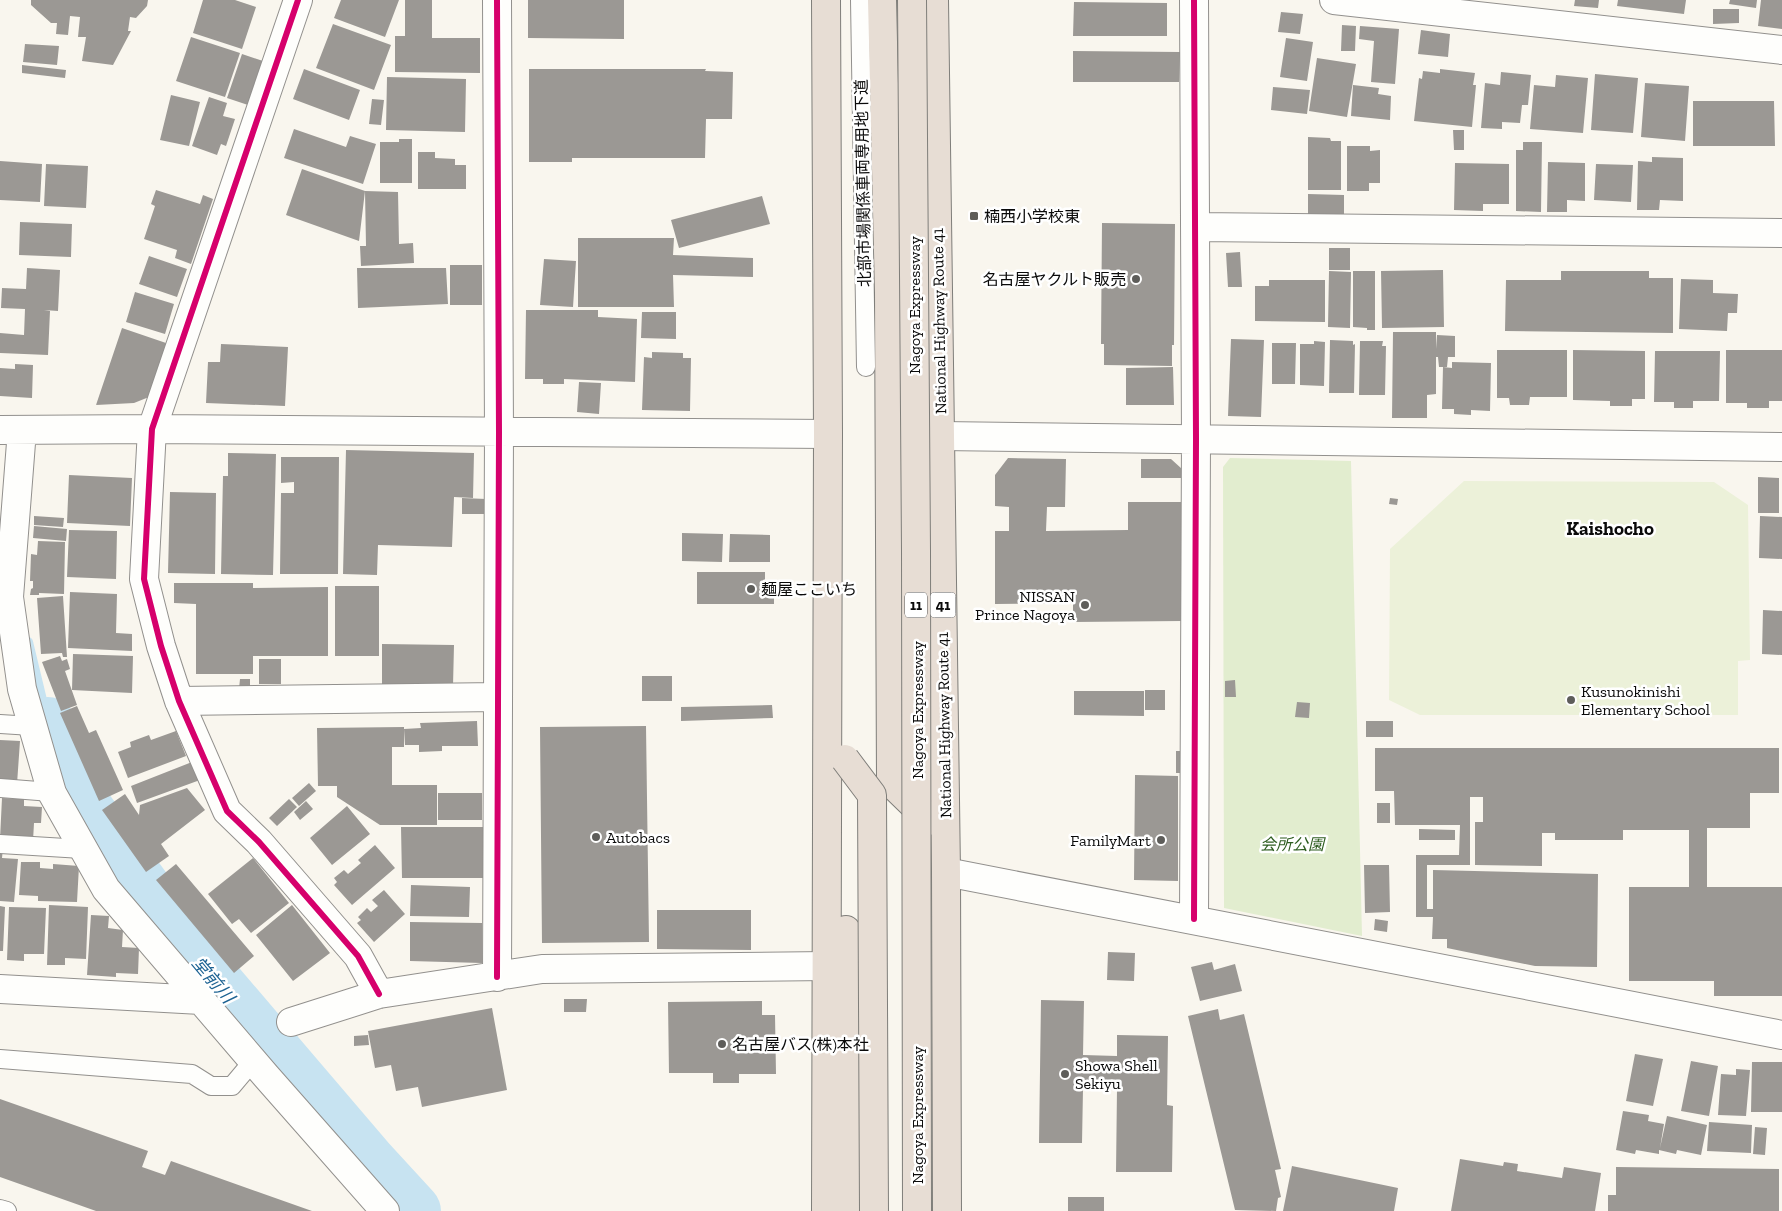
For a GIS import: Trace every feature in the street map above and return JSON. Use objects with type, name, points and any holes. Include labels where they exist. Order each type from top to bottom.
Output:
[{"type":"highway","points":[[826,0],[828,434],[826,1211]]},
{"type":"highway","points":[[844,0],[847,1211]]},
{"type":"highway","points":[[882,0],[888,293],[891,783],[924,816],[927,1211]]},
{"type":"highway","name":"Nagoya Expressway","points":[[912,0],[916,550],[917,1211]]},
{"type":"highway","name":"National Highway Route 41","points":[[934,0],[946,872],[946,1211]]},
{"type":"highway","points":[[845,759],[872,795],[874,1211]]},
{"type":"street","points":[[298,0],[152,428],[144,579],[179,701],[227,811],[259,842],[358,956],[379,994]]},
{"type":"street","points":[[497,0],[499,432],[497,977]]},
{"type":"street","points":[[1194,0],[1196,227],[1194,920]]},
{"type":"street","points":[[1334,0],[1782,50]]},
{"type":"street","points":[[1196,227],[1782,233]]},
{"type":"street","points":[[385,1211],[253,1061],[106,889],[51,792],[22,689],[9,597],[11,430],[152,428],[828,434]]},
{"type":"street","points":[[940,436],[1782,447]]},
{"type":"street","points":[[179,701],[498,697]]},
{"type":"street","points":[[946,872],[1782,1035]]},
{"type":"street","points":[[291,1022],[379,994],[542,970],[827,966]]},
{"type":"street","points":[[0,989],[201,1000]]},
{"type":"lane","name":"北部市場関係車両専用地下道","points":[[860,0],[866,366]]},
{"type":"lane","points":[[0,724],[32,726]]},
{"type":"lane","points":[[0,788],[51,792]]},
{"type":"lane","points":[[0,844],[82,848]]},
{"type":"lane","points":[[0,1059],[192,1074],[211,1086],[232,1086],[253,1061]]},
{"type":"lane","points":[[0,1209],[7,1211]]},
{"type":"green space","name":"会所公園","points":[[1230,458],[1351,461],[1362,936],[1224,908],[1223,467]]},
{"type":"green space","points":[[1464,481],[1714,482],[1748,505],[1750,660],[1738,661],[1738,715],[1420,715],[1389,700],[1390,549]]},
{"type":"building","points":[[31,0],[148,0],[147,6],[136,18],[130,17],[128,31],[131,31],[113,65],[82,61],[86,37],[78,37],[80,17],[70,16],[68,35],[56,34],[57,23],[51,23],[31,5]]},
{"type":"building","points":[[203,0],[235,0],[256,7],[242,49],[193,33]]},
{"type":"building","points":[[341,0],[399,0],[385,37],[334,18]]},
{"type":"building","points":[[405,0],[432,0],[432,38],[480,38],[480,73],[395,72],[395,36],[405,36]]},
{"type":"building","points":[[528,0],[624,0],[624,39],[528,38]]},
{"type":"building","points":[[1575,0],[1599,0],[1598,8],[1574,6]]},
{"type":"building","points":[[1618,0],[1686,0],[1684,14],[1617,6]]},
{"type":"building","points":[[1730,0],[1757,0],[1756,8],[1729,4]]},
{"type":"building","points":[[1761,0],[1782,0],[1782,29],[1758,26]]},
{"type":"building","points":[[1074,2],[1167,3],[1167,36],[1073,36]]},
{"type":"building","points":[[1713,9],[1739,9],[1739,23],[1713,24]]},
{"type":"building","points":[[1281,12],[1303,14],[1300,34],[1278,32]]},
{"type":"building","points":[[333,24],[391,45],[374,90],[316,68]]},
{"type":"building","points":[[1342,25],[1356,26],[1355,51],[1341,51]]},
{"type":"building","points":[[1360,26],[1399,29],[1395,84],[1371,82],[1374,41],[1359,39]]},
{"type":"building","points":[[1421,30],[1450,34],[1448,57],[1418,54]]},
{"type":"building","points":[[191,37],[240,53],[225,97],[176,81]]},
{"type":"building","points":[[1286,38],[1313,42],[1307,81],[1280,77]]},
{"type":"building","points":[[25,44],[59,46],[57,65],[23,62]]},
{"type":"building","points":[[1073,51],[1180,52],[1179,82],[1073,82]]},
{"type":"building","points":[[242,54],[263,61],[248,105],[227,98]]},
{"type":"building","points":[[1317,58],[1356,64],[1347,117],[1309,111]]},
{"type":"building","points":[[22,65],[66,70],[65,78],[22,73]]},
{"type":"building","points":[[304,69],[360,90],[349,120],[293,99]]},
{"type":"building","points":[[529,69],[706,69],[705,71],[733,72],[732,119],[706,119],[705,158],[572,158],[572,162],[529,162]]},
{"type":"building","points":[[1440,69],[1475,73],[1473,85],[1476,85],[1472,127],[1414,121],[1419,78],[1422,79],[1423,71],[1440,73]]},
{"type":"building","points":[[1501,72],[1531,75],[1528,105],[1522,105],[1520,123],[1502,122],[1502,129],[1481,128],[1485,83],[1500,85]]},
{"type":"building","points":[[1595,74],[1638,78],[1633,133],[1591,130]]},
{"type":"building","points":[[1556,75],[1588,78],[1583,133],[1530,129],[1534,85],[1555,87]]},
{"type":"building","points":[[387,77],[466,79],[465,132],[386,130]]},
{"type":"building","points":[[1645,83],[1689,86],[1685,141],[1641,137]]},
{"type":"building","points":[[1353,85],[1379,88],[1378,94],[1391,96],[1390,120],[1351,116]]},
{"type":"building","points":[[1273,87],[1310,90],[1307,114],[1271,110]]},
{"type":"building","points":[[171,95],[200,102],[189,146],[160,140]]},
{"type":"building","points":[[209,97],[227,103],[223,116],[235,119],[226,146],[221,144],[217,155],[192,146]]},
{"type":"building","points":[[372,99],[384,100],[381,125],[369,124]]},
{"type":"building","points":[[1693,101],[1774,101],[1775,146],[1693,146]]},
{"type":"building","points":[[294,129],[346,147],[350,136],[376,144],[363,184],[284,158]]},
{"type":"building","points":[[1453,130],[1464,130],[1464,150],[1454,150]]},
{"type":"building","points":[[1308,137],[1330,138],[1331,141],[1341,141],[1341,190],[1308,190]]},
{"type":"building","points":[[399,139],[412,139],[412,183],[380,183],[380,142],[399,142]]},
{"type":"building","points":[[1523,142],[1542,142],[1541,212],[1516,211],[1516,150],[1523,150]]},
{"type":"building","points":[[1347,146],[1370,146],[1370,151],[1380,150],[1380,183],[1369,183],[1369,191],[1347,191]]},
{"type":"building","points":[[418,152],[435,152],[435,158],[455,159],[455,165],[466,165],[466,189],[418,189]]},
{"type":"building","points":[[1652,157],[1683,158],[1683,201],[1660,200],[1659,210],[1637,210],[1638,161],[1652,162]]},
{"type":"building","points":[[0,161],[42,164],[40,202],[0,200]]},
{"type":"building","points":[[1548,162],[1585,163],[1585,201],[1567,200],[1567,212],[1547,212]]},
{"type":"building","points":[[1455,163],[1509,164],[1509,204],[1483,204],[1483,211],[1454,210]]},
{"type":"building","points":[[46,164],[88,166],[86,208],[44,206]]},
{"type":"building","points":[[1596,164],[1633,165],[1631,202],[1594,200]]},
{"type":"building","points":[[302,169],[365,191],[359,241],[286,215]]},
{"type":"building","points":[[156,190],[200,204],[203,195],[213,199],[191,264],[175,258],[177,250],[144,239],[155,206],[151,204]]},
{"type":"building","points":[[365,191],[398,192],[399,244],[413,243],[414,263],[361,266],[360,246],[366,246]]},
{"type":"building","points":[[1308,194],[1344,195],[1344,215],[1308,214]]},
{"type":"building","points":[[762,196],[770,224],[679,248],[671,220]]},
{"type":"building","points":[[20,222],[72,224],[71,257],[19,255]]},
{"type":"building","points":[[1102,223],[1175,224],[1174,345],[1172,345],[1172,366],[1104,365],[1104,344],[1101,344]]},
{"type":"building","points":[[578,238],[674,238],[673,255],[753,258],[753,277],[673,275],[674,307],[578,307]]},
{"type":"building","points":[[1329,248],[1350,248],[1350,270],[1329,270]]},
{"type":"building","points":[[1240,252],[1242,287],[1228,287],[1226,253]]},
{"type":"building","points":[[149,256],[187,269],[177,297],[139,284]]},
{"type":"building","points":[[544,259],[576,261],[573,307],[540,305]]},
{"type":"building","points":[[450,265],[482,265],[482,305],[450,305]]},
{"type":"building","points":[[27,268],[60,270],[58,311],[44,310],[50,311],[48,355],[0,353],[0,333],[24,335],[25,309],[1,308],[2,288],[26,289]]},
{"type":"building","points":[[357,268],[446,268],[448,304],[358,308]]},
{"type":"building","points":[[1443,270],[1444,327],[1382,328],[1381,271]]},
{"type":"building","points":[[1329,271],[1351,272],[1350,328],[1328,327]]},
{"type":"building","points":[[1353,271],[1375,271],[1375,330],[1353,327]]},
{"type":"building","points":[[1561,271],[1649,271],[1649,278],[1673,278],[1673,333],[1505,331],[1506,280],[1561,280]]},
{"type":"building","points":[[1681,279],[1713,280],[1713,293],[1738,294],[1737,313],[1728,313],[1727,331],[1679,329]]},
{"type":"building","points":[[1269,280],[1325,280],[1325,322],[1255,321],[1255,286],[1269,286]]},
{"type":"building","points":[[135,292],[174,304],[165,334],[126,322]]},
{"type":"building","points":[[526,310],[598,310],[598,317],[637,319],[635,382],[564,379],[564,384],[543,384],[543,379],[525,379]]},
{"type":"building","points":[[642,312],[676,312],[676,339],[641,338]]},
{"type":"building","points":[[122,328],[166,343],[149,397],[134,403],[96,405]]},
{"type":"building","points":[[1393,332],[1436,332],[1436,349],[1437,335],[1455,336],[1455,357],[1448,357],[1447,367],[1439,367],[1438,357],[1436,357],[1436,394],[1427,395],[1427,418],[1392,418]]},
{"type":"building","points":[[1231,339],[1264,340],[1261,417],[1228,416]]},
{"type":"building","points":[[1330,340],[1353,341],[1353,345],[1355,344],[1354,393],[1329,393]]},
{"type":"building","points":[[1314,341],[1325,342],[1324,386],[1300,385],[1300,344],[1314,344]]},
{"type":"building","points":[[1360,341],[1383,341],[1382,346],[1386,346],[1385,395],[1359,395]]},
{"type":"building","points":[[1272,343],[1296,343],[1295,384],[1272,384]]},
{"type":"building","points":[[221,344],[288,347],[285,406],[206,403],[208,362],[220,362]]},
{"type":"building","points":[[1497,350],[1567,350],[1567,397],[1530,397],[1529,405],[1510,405],[1509,398],[1497,398]]},
{"type":"building","points":[[1573,350],[1645,351],[1645,399],[1632,399],[1632,406],[1610,406],[1610,401],[1573,400]]},
{"type":"building","points":[[1726,350],[1782,350],[1782,401],[1769,401],[1769,408],[1747,408],[1747,403],[1726,403]]},
{"type":"building","points":[[1655,351],[1720,351],[1719,401],[1693,401],[1693,408],[1674,408],[1674,402],[1654,402]]},
{"type":"building","points":[[652,352],[683,353],[683,358],[691,358],[690,411],[642,410],[644,357],[652,358]]},
{"type":"building","points":[[1452,362],[1491,363],[1490,411],[1471,410],[1471,415],[1454,414],[1454,409],[1442,409],[1443,367],[1452,368]]},
{"type":"building","points":[[15,364],[33,365],[32,398],[0,396],[0,368],[15,369]]},
{"type":"building","points":[[1173,367],[1174,405],[1126,405],[1126,368]]},
{"type":"building","points":[[579,382],[601,383],[599,414],[577,412]]},
{"type":"building","points":[[346,450],[474,453],[473,498],[454,497],[452,547],[378,545],[377,575],[343,574]]},
{"type":"building","points":[[228,453],[276,454],[273,575],[221,574],[223,476],[228,476]]},
{"type":"building","points":[[281,457],[339,457],[338,574],[280,574],[281,493],[294,493],[294,482],[281,483]]},
{"type":"building","points":[[1008,458],[1066,459],[1065,507],[1047,507],[1046,531],[1128,530],[1128,502],[1181,502],[1182,621],[1073,622],[1073,603],[995,604],[995,531],[1009,531],[1009,507],[995,506],[995,475]]},
{"type":"building","points":[[1141,459],[1171,459],[1182,469],[1182,478],[1141,478]]},
{"type":"building","points":[[69,475],[132,478],[130,526],[67,523]]},
{"type":"building","points":[[1758,477],[1779,478],[1779,513],[1758,513]]},
{"type":"building","points":[[170,492],[216,493],[215,574],[168,573]]},
{"type":"building","points":[[462,498],[486,499],[485,514],[462,514]]},
{"type":"building","points":[[1390,498],[1398,499],[1397,505],[1389,504]]},
{"type":"building","points":[[34,516],[64,518],[63,527],[34,525]]},
{"type":"building","points":[[1760,516],[1782,517],[1782,559],[1759,558]]},
{"type":"building","points":[[34,526],[67,529],[66,541],[33,538]]},
{"type":"building","points":[[69,530],[117,531],[116,579],[67,577]]},
{"type":"building","points":[[682,533],[723,534],[722,562],[682,561]]},
{"type":"building","points":[[730,534],[770,535],[770,562],[729,562]]},
{"type":"building","points":[[38,541],[65,542],[64,594],[39,593],[39,595],[30,595],[33,588],[33,581],[30,581],[31,554],[37,555]]},
{"type":"building","points":[[697,572],[765,572],[765,581],[774,581],[774,604],[697,604]]},
{"type":"building","points":[[174,583],[253,583],[253,588],[328,587],[328,656],[253,656],[253,674],[196,674],[196,604],[174,603]]},
{"type":"building","points":[[335,586],[379,586],[379,656],[335,656]]},
{"type":"building","points":[[70,592],[117,594],[116,633],[132,634],[132,651],[68,648]]},
{"type":"building","points":[[63,596],[67,657],[63,657],[62,653],[41,654],[37,598]]},
{"type":"building","points":[[1763,610],[1782,611],[1782,655],[1762,654]]},
{"type":"building","points":[[382,644],[454,645],[453,686],[382,685]]},
{"type":"building","points":[[73,654],[133,656],[132,693],[72,690]]},
{"type":"building","points":[[60,656],[62,661],[67,659],[70,669],[65,671],[77,705],[61,711],[42,662]]},
{"type":"building","points":[[259,659],[281,659],[281,684],[259,684]]},
{"type":"building","points":[[642,676],[672,676],[672,701],[642,701]]},
{"type":"building","points":[[240,679],[250,679],[250,689],[239,689]]},
{"type":"building","points":[[1235,680],[1236,697],[1225,697],[1225,681]]},
{"type":"building","points":[[1145,690],[1165,690],[1165,710],[1145,710]]},
{"type":"building","points":[[1074,691],[1144,691],[1144,716],[1074,715]]},
{"type":"building","points":[[1297,702],[1310,703],[1309,718],[1295,717]]},
{"type":"building","points":[[772,705],[773,718],[681,721],[681,707]]},
{"type":"building","points":[[77,706],[89,733],[96,730],[123,790],[99,801],[60,713]]},
{"type":"building","points":[[477,721],[478,746],[442,746],[442,751],[419,752],[419,745],[405,745],[404,729],[421,728],[420,723]]},
{"type":"building","points":[[1366,721],[1393,721],[1393,737],[1366,737]]},
{"type":"building","points":[[646,726],[649,942],[542,943],[540,727]]},
{"type":"building","points":[[404,727],[404,747],[392,747],[392,785],[437,785],[437,825],[380,825],[337,797],[337,786],[318,786],[317,728]]},
{"type":"building","points":[[176,731],[186,756],[128,778],[118,752],[131,747],[130,742],[149,735],[151,740]]},
{"type":"building","points":[[0,740],[20,741],[17,784],[0,782]]},
{"type":"building","points":[[1375,748],[1779,748],[1779,793],[1750,793],[1750,828],[1707,828],[1707,887],[1782,887],[1782,996],[1714,996],[1714,981],[1629,981],[1629,887],[1689,887],[1689,830],[1623,830],[1623,840],[1555,840],[1555,833],[1542,833],[1542,866],[1475,865],[1475,822],[1483,822],[1483,797],[1470,797],[1470,865],[1427,865],[1427,909],[1433,909],[1433,870],[1598,874],[1597,967],[1535,966],[1447,948],[1447,939],[1432,939],[1433,917],[1416,917],[1416,855],[1459,855],[1460,825],[1395,825],[1394,791],[1375,791]]},
{"type":"building","points":[[1176,751],[1183,751],[1183,773],[1176,773]]},
{"type":"building","points":[[192,762],[200,780],[137,803],[131,786]]},
{"type":"building","points":[[1135,775],[1178,776],[1178,881],[1134,880]]},
{"type":"building","points":[[309,783],[316,791],[299,806],[292,798]]},
{"type":"building","points":[[187,788],[205,810],[161,844],[169,856],[146,872],[102,810],[125,794],[139,815],[140,805]]},
{"type":"building","points":[[438,793],[482,793],[482,820],[438,820]]},
{"type":"building","points":[[2,798],[24,799],[24,806],[42,807],[41,823],[34,823],[33,841],[0,839]]},
{"type":"building","points":[[289,799],[297,807],[277,826],[269,818]]},
{"type":"building","points":[[306,801],[313,809],[300,820],[294,812]]},
{"type":"building","points":[[1377,803],[1390,803],[1390,823],[1377,823]]},
{"type":"building","points":[[347,806],[370,834],[332,865],[310,838]]},
{"type":"building","points":[[401,827],[484,827],[484,878],[402,878]]},
{"type":"building","points":[[1419,829],[1455,830],[1455,840],[1419,840]]},
{"type":"building","points":[[375,845],[395,868],[352,905],[334,885],[337,882],[334,878],[344,870],[348,874],[361,863],[358,860]]},
{"type":"building","points":[[0,848],[3,848],[2,858],[18,859],[14,902],[0,901]]},
{"type":"building","points":[[253,858],[289,903],[251,933],[239,919],[232,924],[208,894]]},
{"type":"building","points":[[21,862],[40,862],[40,868],[53,869],[53,864],[79,866],[77,902],[38,901],[38,896],[19,895]]},
{"type":"building","points":[[176,864],[254,956],[234,973],[156,880]]},
{"type":"building","points":[[1364,865],[1389,865],[1390,912],[1365,913]]},
{"type":"building","points":[[411,885],[470,887],[469,917],[410,916]]},
{"type":"building","points":[[384,890],[405,914],[374,942],[357,923],[361,920],[358,917],[367,908],[371,912],[378,906],[372,900]]},
{"type":"building","points":[[49,905],[88,907],[86,959],[65,958],[65,965],[47,965]]},
{"type":"building","points":[[292,905],[330,953],[293,981],[256,935]]},
{"type":"building","points":[[0,906],[5,907],[3,951],[0,951]]},
{"type":"building","points":[[9,907],[46,908],[44,954],[24,954],[24,961],[7,960]]},
{"type":"building","points":[[657,910],[751,910],[751,950],[657,949]]},
{"type":"building","points":[[91,915],[109,916],[108,928],[123,930],[122,947],[139,948],[138,974],[116,973],[116,977],[87,975]]},
{"type":"building","points":[[1375,919],[1388,921],[1387,932],[1374,930]]},
{"type":"building","points":[[410,922],[482,923],[482,963],[410,961]]},
{"type":"building","points":[[1108,952],[1135,953],[1134,981],[1107,980]]},
{"type":"building","points":[[1212,962],[1214,970],[1235,964],[1242,991],[1200,1001],[1191,967]]},
{"type":"building","points":[[564,999],[587,999],[586,1012],[564,1012]]},
{"type":"building","points":[[1041,1000],[1084,1001],[1083,1055],[1117,1056],[1117,1035],[1168,1036],[1167,1105],[1173,1106],[1172,1172],[1116,1172],[1117,1089],[1083,1089],[1082,1143],[1039,1143]]},
{"type":"building","name":"名古屋バス(株)本社","points":[[762,1001],[762,1015],[775,1015],[776,1074],[739,1074],[739,1083],[713,1083],[713,1073],[669,1073],[668,1002]]},
{"type":"building","points":[[492,1008],[507,1090],[422,1107],[418,1087],[396,1091],[391,1065],[375,1068],[368,1031]]},
{"type":"building","points":[[1218,1009],[1220,1020],[1244,1014],[1281,1169],[1275,1170],[1281,1197],[1278,1198],[1276,1211],[1235,1210],[1188,1016]]},
{"type":"building","points":[[368,1035],[369,1045],[354,1046],[354,1036]]},
{"type":"building","points":[[1635,1054],[1663,1059],[1653,1106],[1626,1101]]},
{"type":"building","points":[[1691,1061],[1718,1066],[1709,1116],[1681,1111]]},
{"type":"building","points":[[1752,1062],[1782,1062],[1782,1112],[1751,1112]]},
{"type":"building","points":[[1736,1069],[1750,1070],[1746,1116],[1718,1115],[1721,1074],[1736,1075]]},
{"type":"building","points":[[0,1099],[148,1151],[142,1167],[165,1175],[171,1161],[312,1211],[96,1211],[0,1177]]},
{"type":"building","points":[[1623,1111],[1649,1115],[1648,1121],[1664,1124],[1660,1148],[1667,1116],[1707,1125],[1701,1155],[1677,1150],[1676,1154],[1659,1150],[1659,1154],[1636,1150],[1635,1154],[1616,1150]]},
{"type":"building","points":[[1709,1122],[1752,1125],[1751,1153],[1707,1151]]},
{"type":"building","points":[[1755,1127],[1767,1128],[1765,1155],[1753,1154]]},
{"type":"building","points":[[1460,1159],[1503,1166],[1504,1162],[1518,1164],[1517,1171],[1562,1178],[1564,1167],[1601,1173],[1595,1211],[1451,1211]]},
{"type":"building","points":[[1292,1166],[1398,1188],[1394,1211],[1283,1211]]},
{"type":"building","points":[[1616,1167],[1779,1169],[1779,1211],[1608,1211],[1608,1195],[1616,1195]]},
{"type":"building","points":[[1068,1197],[1104,1197],[1104,1211],[1068,1211]]},
{"type":"waterway","points":[[28,642],[48,725]]},
{"type":"waterway","name":"堂前川","points":[[48,725],[86,810],[193,957],[368,1162],[413,1211]]},
{"type":"cycle path","points":[[298,0],[152,429],[144,579],[161,646],[179,701],[227,811],[259,842],[358,956],[379,994]]},
{"type":"cycle path","points":[[497,0],[499,432],[497,977]]},
{"type":"cycle path","points":[[1194,0],[1196,439],[1194,919]]},
{"type":"place","name":"楠西小学校東","points":[[974,216]]},
{"type":"place","name":"名古屋ヤクルト販売","points":[[1136,279]]},
{"type":"place","name":"麺屋ここいち","points":[[751,589]]},
{"type":"place","name":"NISSAN Prince Nagoya","points":[[1085,605]]},
{"type":"place","name":"Kusunokinishi Elementary School","points":[[1571,700]]},
{"type":"place","name":"Autobacs","points":[[596,837]]},
{"type":"place","name":"FamilyMart","points":[[1161,840]]},
{"type":"place","name":"名古屋バス(株)本社","points":[[722,1044]]},
{"type":"place","name":"Showa Shell Sekiyu","points":[[1065,1074]]},
{"type":"district","name":"Kaishocho","points":[[1610,528]]}]
